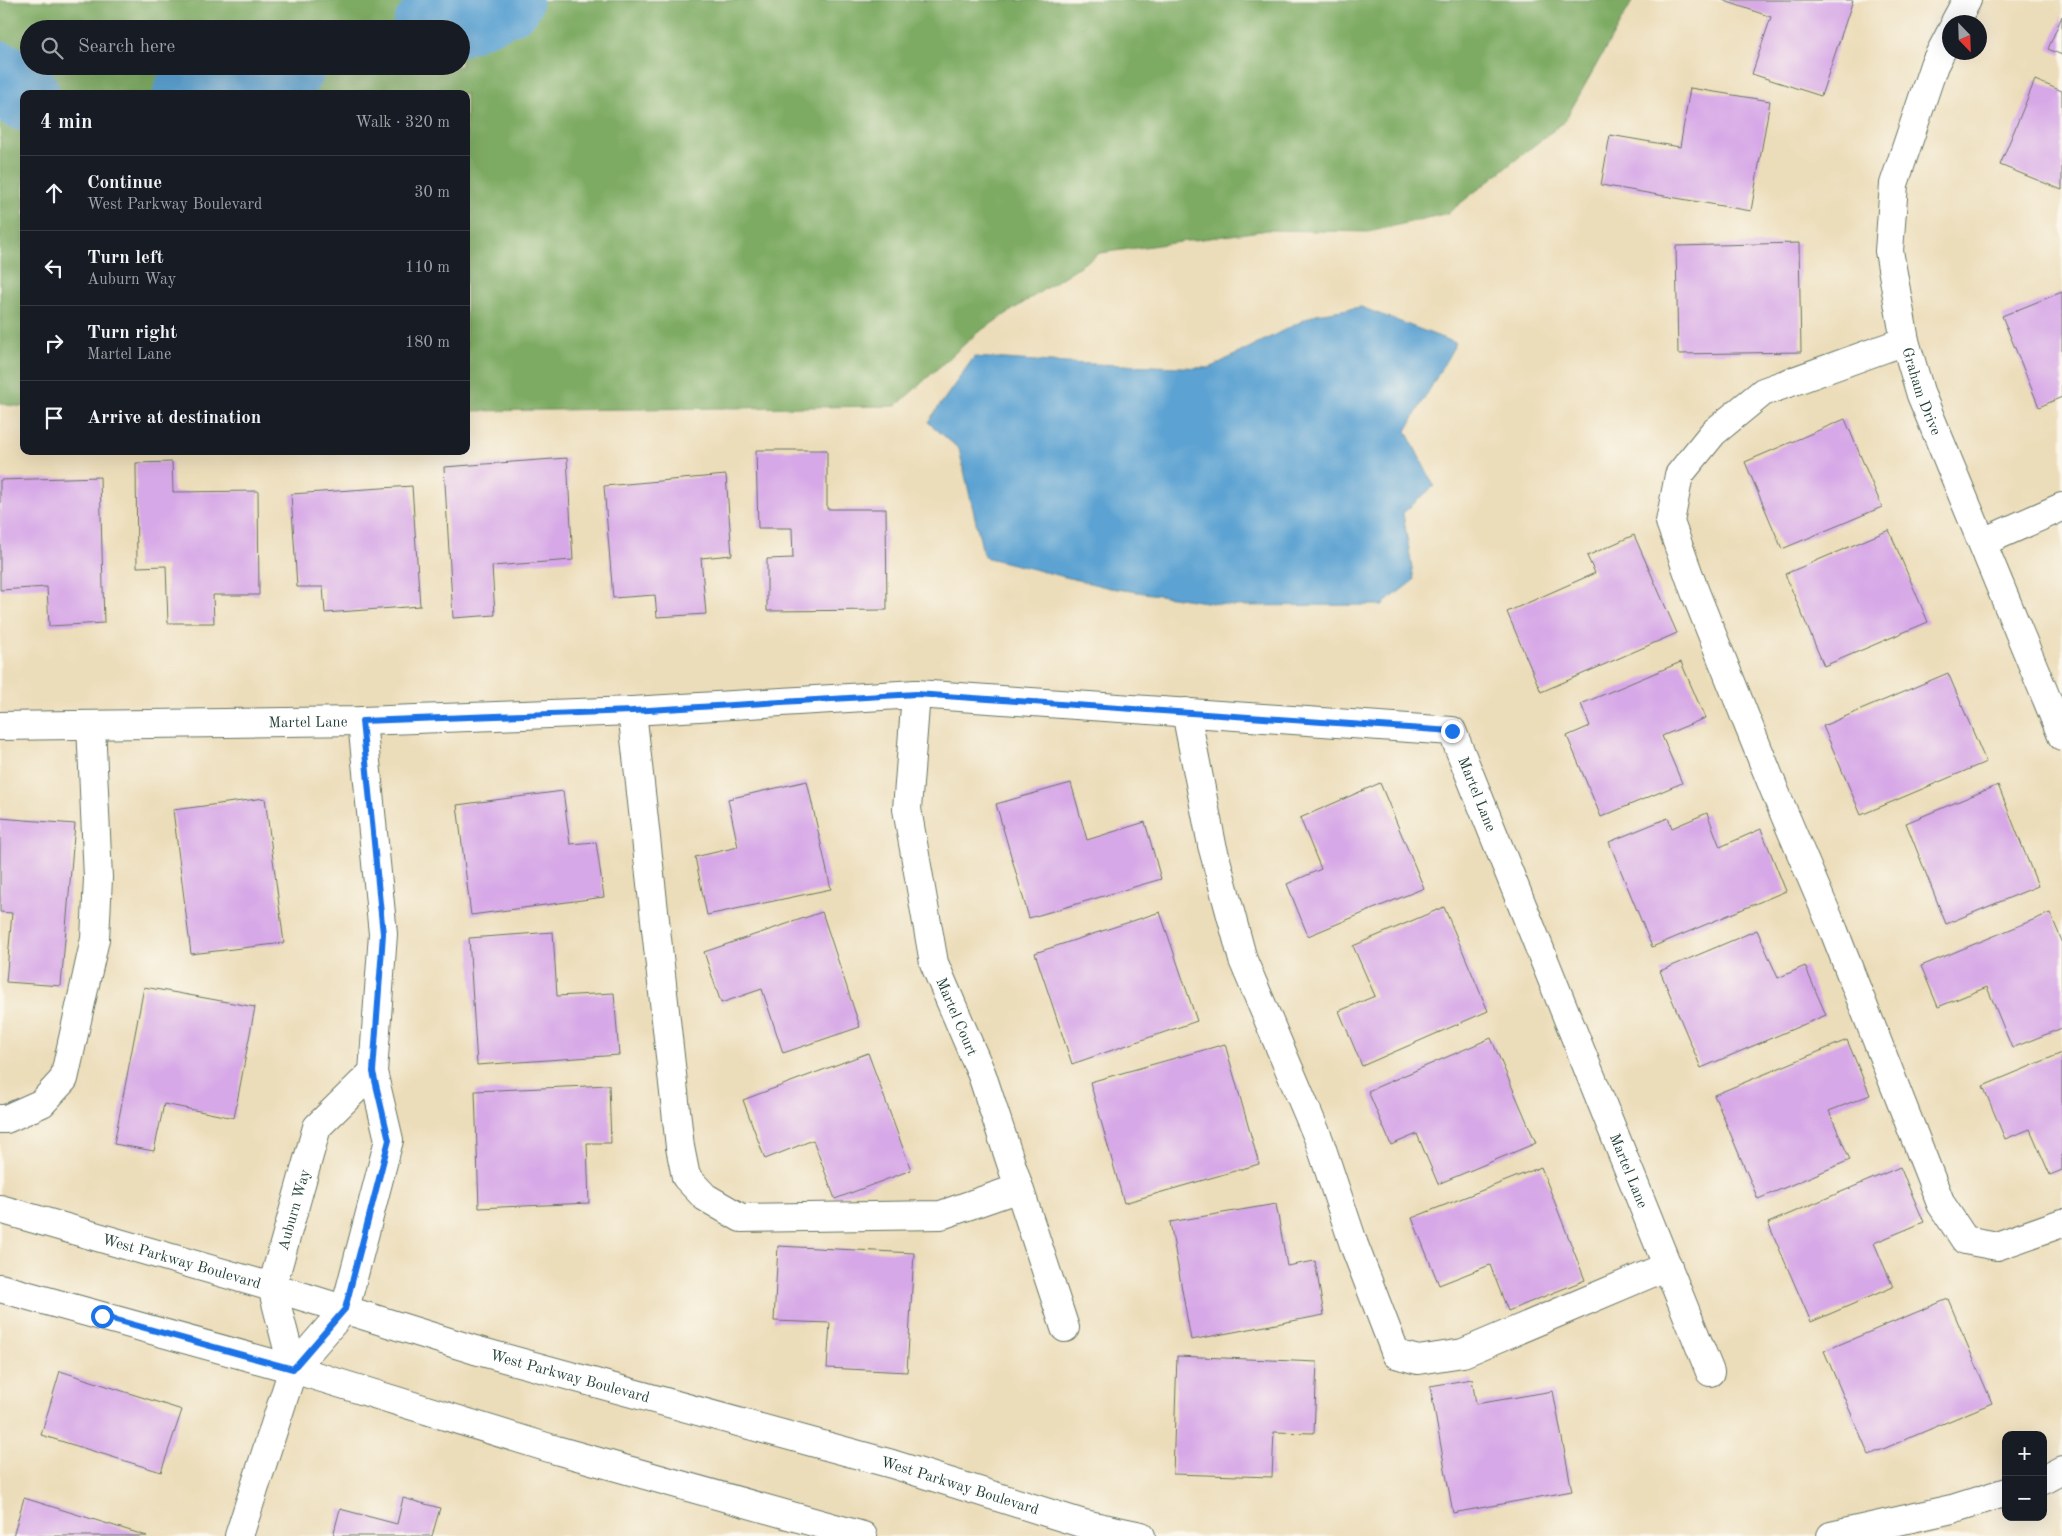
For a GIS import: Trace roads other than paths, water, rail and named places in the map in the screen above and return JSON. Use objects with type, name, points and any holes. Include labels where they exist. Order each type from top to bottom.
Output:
[{"type":"street","points":[[1959,15],[1967,0]]},
{"type":"street","name":"Graham Drive","points":[[1942,50],[1934,65],[1894,184],[1889,251],[1905,341],[1921,395],[2062,736]]},
{"type":"street","points":[[1905,341],[1763,392],[1714,433],[1679,475],[1670,522],[1696,592],[1834,931],[1941,1204],[1965,1240],[1997,1246],[2062,1223]]},
{"type":"street","points":[[1983,542],[2062,507]]},
{"type":"street","name":"Martel Lane","points":[[0,726],[362,721],[632,711],[916,694],[1452,731],[1710,1372]]},
{"type":"street","name":"Martel Court","points":[[916,694],[907,809],[934,963],[982,1075],[1065,1328]]},
{"type":"street","points":[[632,711],[680,1147],[686,1177],[705,1197],[741,1218],[941,1215],[1019,1188]]},
{"type":"street","points":[[1186,712],[1212,844],[1242,960],[1319,1140],[1354,1245],[1396,1354],[1418,1360],[1463,1353],[1668,1266]]},
{"type":"street","points":[[238,1536],[293,1369],[345,1309],[389,1140],[373,1072],[383,934],[362,721]]},
{"type":"street","points":[[0,1119],[6,1119],[42,1104],[64,1080],[95,939],[98,878],[91,725]]},
{"type":"street","name":"Auburn Way","points":[[272,1287],[317,1127],[373,1072]]},
{"type":"street","name":"West Parkway Boulevard","points":[[0,1209],[272,1287],[475,1350],[892,1464],[1084,1524],[1141,1536]]},
{"type":"street","points":[[272,1287],[293,1369]]},
{"type":"street","points":[[0,1288],[293,1369],[556,1450],[863,1536]]},
{"type":"street","points":[[2047,1478],[2062,1470]]},
{"type":"street","points":[[1831,1536],[1952,1509],[2002,1493]]},
{"type":"water","points":[[1361,307],[1456,343],[1406,431],[1434,486],[1403,513],[1414,580],[1382,605],[1233,606],[1110,588],[984,557],[959,449],[928,422],[974,357],[1067,363],[1209,368],[1316,314]]},
{"type":"waterway","points":[[459,20],[507,0]]},
{"type":"waterway","points":[[203,90],[258,75]]},
{"type":"waterway","points":[[0,77],[20,92]]}]
